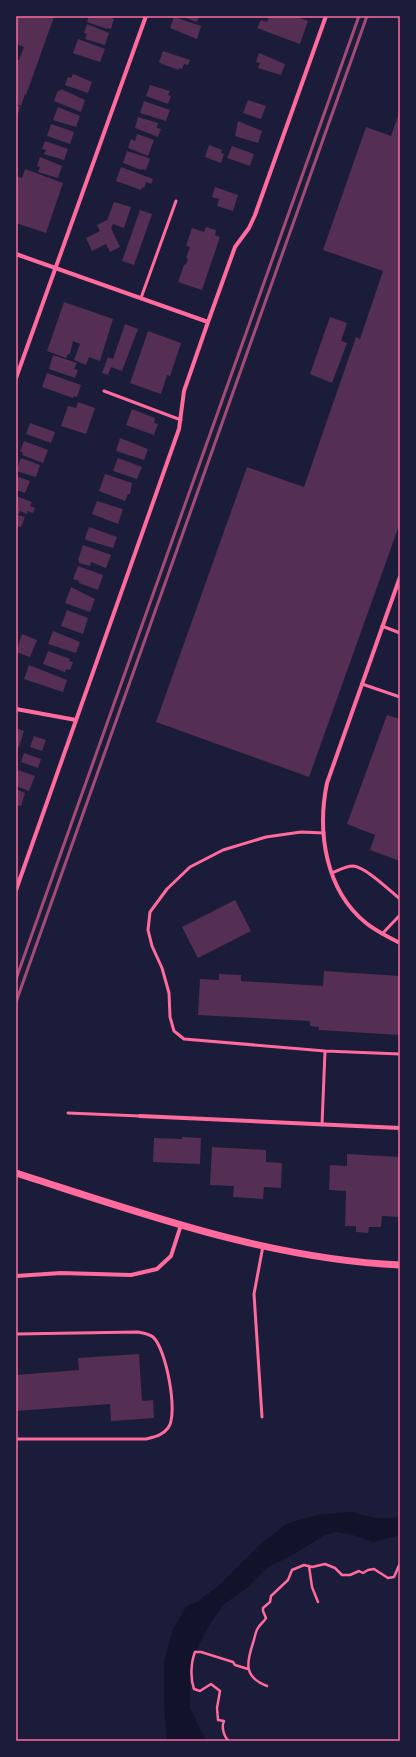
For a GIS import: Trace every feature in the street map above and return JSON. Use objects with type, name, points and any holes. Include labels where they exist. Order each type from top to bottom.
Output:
[{"type":"street","points":[[16,378],[146,16]]},
{"type":"street","points":[[16,890],[180,429],[184,391],[208,322],[235,247],[249,228],[255,215],[326,16]]},
{"type":"street","points":[[16,254],[208,322]]},
{"type":"street","points":[[400,577],[327,783],[323,803],[324,844],[332,873],[343,898],[365,923],[400,943]]},
{"type":"street","points":[[16,709],[76,720]]},
{"type":"street","points":[[140,1116],[400,1128]]},
{"type":"street","points":[[16,1172],[181,1226],[263,1246],[325,1258],[369,1264],[400,1265]]},
{"type":"street","points":[[16,1276],[61,1273],[131,1275],[157,1269],[170,1256],[181,1226]]},
{"type":"lane","points":[[141,298],[176,201]]},
{"type":"lane","points":[[104,391],[181,420]]},
{"type":"lane","points":[[382,626],[400,633]]},
{"type":"lane","points":[[362,684],[400,697]]},
{"type":"lane","points":[[324,833],[301,832],[266,837],[223,850],[190,867],[167,889],[150,912],[148,930],[152,946],[162,968],[169,993],[170,1017],[174,1031],[184,1039],[325,1051],[400,1054]]},
{"type":"lane","points":[[332,873],[355,866],[364,870],[400,899]]},
{"type":"lane","points":[[382,934],[400,915]]},
{"type":"lane","points":[[322,1125],[325,1051]]},
{"type":"lane","points":[[68,1113],[140,1116]]},
{"type":"lane","points":[[262,1417],[254,1294],[263,1246]]},
{"type":"lane","points":[[16,1334],[138,1332],[152,1336],[159,1345],[169,1376],[172,1416],[169,1428],[161,1435],[146,1439],[16,1439]]},
{"type":"path","points":[[267,1686],[258,1682],[250,1675],[248,1669],[249,1656],[257,1629],[266,1618],[262,1611],[263,1608],[270,1602],[273,1594],[278,1591],[288,1580],[292,1570],[304,1565],[314,1566],[325,1564],[335,1568],[342,1575],[350,1575],[359,1571],[363,1573],[374,1569],[378,1570],[388,1578],[394,1577],[400,1563]]},
{"type":"path","points":[[309,1566],[312,1588],[318,1602]]},
{"type":"path","points":[[229,1741],[226,1739],[222,1726],[224,1721],[218,1720],[217,1708],[220,1691],[211,1684],[200,1691],[194,1689],[191,1681],[194,1656],[196,1652],[202,1652],[248,1669]]},
{"type":"shaded area","points":[[353,1512],[376,1518],[400,1517],[400,1535],[373,1542],[353,1535],[335,1532],[323,1536],[294,1554],[267,1568],[247,1588],[224,1604],[211,1622],[197,1648],[193,1651],[190,1674],[190,1708],[206,1741],[167,1741],[164,1704],[164,1662],[173,1629],[186,1607],[198,1601],[216,1588],[263,1542],[288,1523],[322,1514]]},
{"type":"building","points":[[16,16],[54,17],[21,106],[16,104],[16,59],[19,60],[24,47],[16,44]]},
{"type":"building","points":[[89,16],[111,16],[111,18],[114,19],[111,29],[87,22]]},
{"type":"building","points":[[181,16],[199,16],[197,22]]},
{"type":"building","points":[[269,16],[295,16],[308,21],[300,44],[257,28],[261,20],[267,22]]},
{"type":"building","points":[[174,17],[201,26],[197,39],[170,28]]},
{"type":"building","points":[[87,24],[109,33],[105,45],[85,39],[87,34],[84,33]]},
{"type":"building","points":[[78,39],[105,49],[100,62],[73,53]]},
{"type":"building","points":[[163,51],[190,60],[188,65],[184,64],[182,69],[179,68],[179,70],[162,64],[159,62]]},
{"type":"building","points":[[259,53],[285,64],[281,75],[258,68],[260,63],[256,62]]},
{"type":"building","points":[[73,74],[92,82],[88,93],[65,85],[68,77],[71,78]]},
{"type":"building","points":[[150,85],[170,91],[168,95],[171,96],[168,104],[146,96]]},
{"type":"building","points":[[61,89],[85,100],[81,112],[54,101],[58,90],[60,91]]},
{"type":"building","points":[[248,100],[266,106],[261,119],[243,113]]},
{"type":"building","points":[[144,101],[170,110],[166,121],[140,113]]},
{"type":"building","points":[[16,106],[20,107],[16,119]]},
{"type":"building","points":[[58,107],[80,116],[76,127],[53,120]]},
{"type":"building","points":[[400,110],[400,523],[309,777],[156,722],[247,467],[304,487],[356,337],[360,339],[383,271],[323,250],[366,127],[391,136]]},
{"type":"building","points":[[138,117],[158,123],[157,128],[161,129],[158,137],[135,128]]},
{"type":"building","points":[[238,121],[262,131],[258,143],[235,136]]},
{"type":"building","points":[[51,124],[74,132],[70,144],[47,136]]},
{"type":"building","points":[[137,134],[154,140],[148,156],[128,148],[131,139],[135,141]]},
{"type":"building","points":[[45,141],[68,149],[64,160],[44,154],[46,150],[42,149]]},
{"type":"building","points":[[209,145],[222,150],[221,153],[224,154],[221,163],[205,157]]},
{"type":"building","points":[[232,146],[254,154],[250,166],[227,158]]},
{"type":"building","points":[[127,151],[150,159],[146,170],[141,170],[123,163]]},
{"type":"building","points":[[40,157],[62,166],[58,178],[38,172],[40,167],[37,166]]},
{"type":"building","points":[[121,167],[153,179],[151,184],[146,182],[144,188],[142,187],[141,190],[116,181]]},
{"type":"building","points":[[25,169],[63,183],[46,233],[16,223],[16,176],[22,178]]},
{"type":"building","points":[[215,187],[238,195],[233,211],[217,206],[219,199],[212,197]]},
{"type":"building","points":[[114,202],[131,207],[124,228],[113,224],[111,228],[120,247],[110,252],[106,244],[92,251],[86,238],[100,231],[97,225],[107,220]]},
{"type":"building","points":[[140,210],[152,214],[134,265],[122,261]]},
{"type":"building","points":[[206,227],[216,230],[215,235],[220,237],[202,290],[178,282],[184,265],[188,259],[186,258],[190,247],[186,246],[192,228],[204,232]]},
{"type":"building","points":[[64,302],[113,319],[100,361],[89,357],[86,365],[74,360],[80,344],[73,341],[70,354],[68,354],[66,358],[47,351]]},
{"type":"building","points":[[330,317],[347,323],[341,341],[347,343],[332,383],[310,374]]},
{"type":"building","points":[[125,324],[138,329],[122,371],[111,367],[108,375],[102,373],[108,357],[113,359]]},
{"type":"building","points":[[148,331],[181,343],[170,376],[167,375],[161,394],[130,383]]},
{"type":"building","points":[[53,355],[77,363],[74,369],[78,370],[75,378],[49,369]]},
{"type":"building","points":[[47,373],[81,385],[77,397],[74,396],[73,398],[42,387]]},
{"type":"building","points":[[78,402],[95,408],[86,434],[61,426],[68,406],[76,408]]},
{"type":"building","points":[[132,409],[155,418],[154,423],[158,424],[154,435],[126,425]]},
{"type":"building","points":[[30,423],[55,432],[51,443],[26,434]]},
{"type":"building","points":[[120,438],[148,449],[144,460],[116,451]]},
{"type":"building","points":[[24,441],[48,450],[43,463],[22,455],[23,453],[20,451]]},
{"type":"building","points":[[21,458],[40,465],[36,477],[16,471]]},
{"type":"building","points":[[118,458],[142,467],[137,479],[113,471]]},
{"type":"building","points":[[105,474],[132,483],[130,494],[128,494],[125,501],[99,491]]},
{"type":"building","points":[[16,476],[30,481],[25,493],[16,490]]},
{"type":"building","points":[[16,496],[32,502],[30,506],[35,508],[33,513],[28,511],[27,514],[20,511],[18,515],[25,517],[21,527],[16,526]]},
{"type":"building","points":[[97,501],[123,509],[118,524],[92,514]]},
{"type":"building","points":[[89,527],[117,537],[113,548],[86,540],[85,538]]},
{"type":"building","points":[[83,545],[111,555],[106,568],[91,562],[90,566],[79,563],[78,560]]},
{"type":"building","points":[[78,566],[103,575],[98,590],[79,583],[79,581],[73,579]]},
{"type":"building","points":[[71,587],[95,599],[90,612],[65,603]]},
{"type":"building","points":[[67,610],[88,618],[83,634],[61,626]]},
{"type":"building","points":[[53,631],[80,642],[76,653],[48,644]]},
{"type":"building","points":[[22,634],[37,640],[30,657],[16,652]]},
{"type":"building","points":[[48,651],[70,659],[69,661],[73,662],[70,670],[66,669],[65,672],[43,664]]},
{"type":"building","points":[[29,665],[67,680],[63,692],[24,679]]},
{"type":"building","points":[[387,715],[400,719],[400,861],[370,850],[375,835],[347,824]]},
{"type":"building","points":[[16,728],[24,731],[19,747],[16,746]]},
{"type":"building","points":[[34,736],[46,740],[42,751],[30,747]]},
{"type":"building","points":[[24,753],[41,759],[38,768],[21,762]]},
{"type":"building","points":[[18,770],[35,776],[29,791],[16,786],[16,775]]},
{"type":"building","points":[[16,789],[25,793],[21,806],[16,805]]},
{"type":"building","points":[[235,900],[251,931],[198,958],[182,927]]},
{"type":"building","points":[[324,971],[400,976],[400,1035],[319,1030],[319,1027],[310,1026],[310,1021],[198,1015],[200,979],[219,980],[219,974],[241,975],[241,981],[323,986]]},
{"type":"building","points":[[182,1137],[201,1138],[200,1164],[153,1162],[154,1138],[182,1139]]},
{"type":"building","points":[[212,1147],[266,1150],[266,1162],[282,1163],[281,1188],[264,1187],[263,1199],[233,1197],[234,1186],[210,1185]]},
{"type":"building","points":[[347,1154],[400,1157],[399,1217],[382,1216],[381,1227],[369,1227],[368,1233],[356,1232],[356,1226],[345,1226],[346,1191],[329,1190],[330,1165],[347,1166]]},
{"type":"building","points":[[139,1354],[142,1401],[153,1400],[154,1418],[111,1421],[110,1404],[16,1411],[16,1375],[79,1370],[78,1358]]},
{"type":"railway","points":[[16,979],[359,16]]},
{"type":"railway","points":[[16,1002],[367,16]]}]
